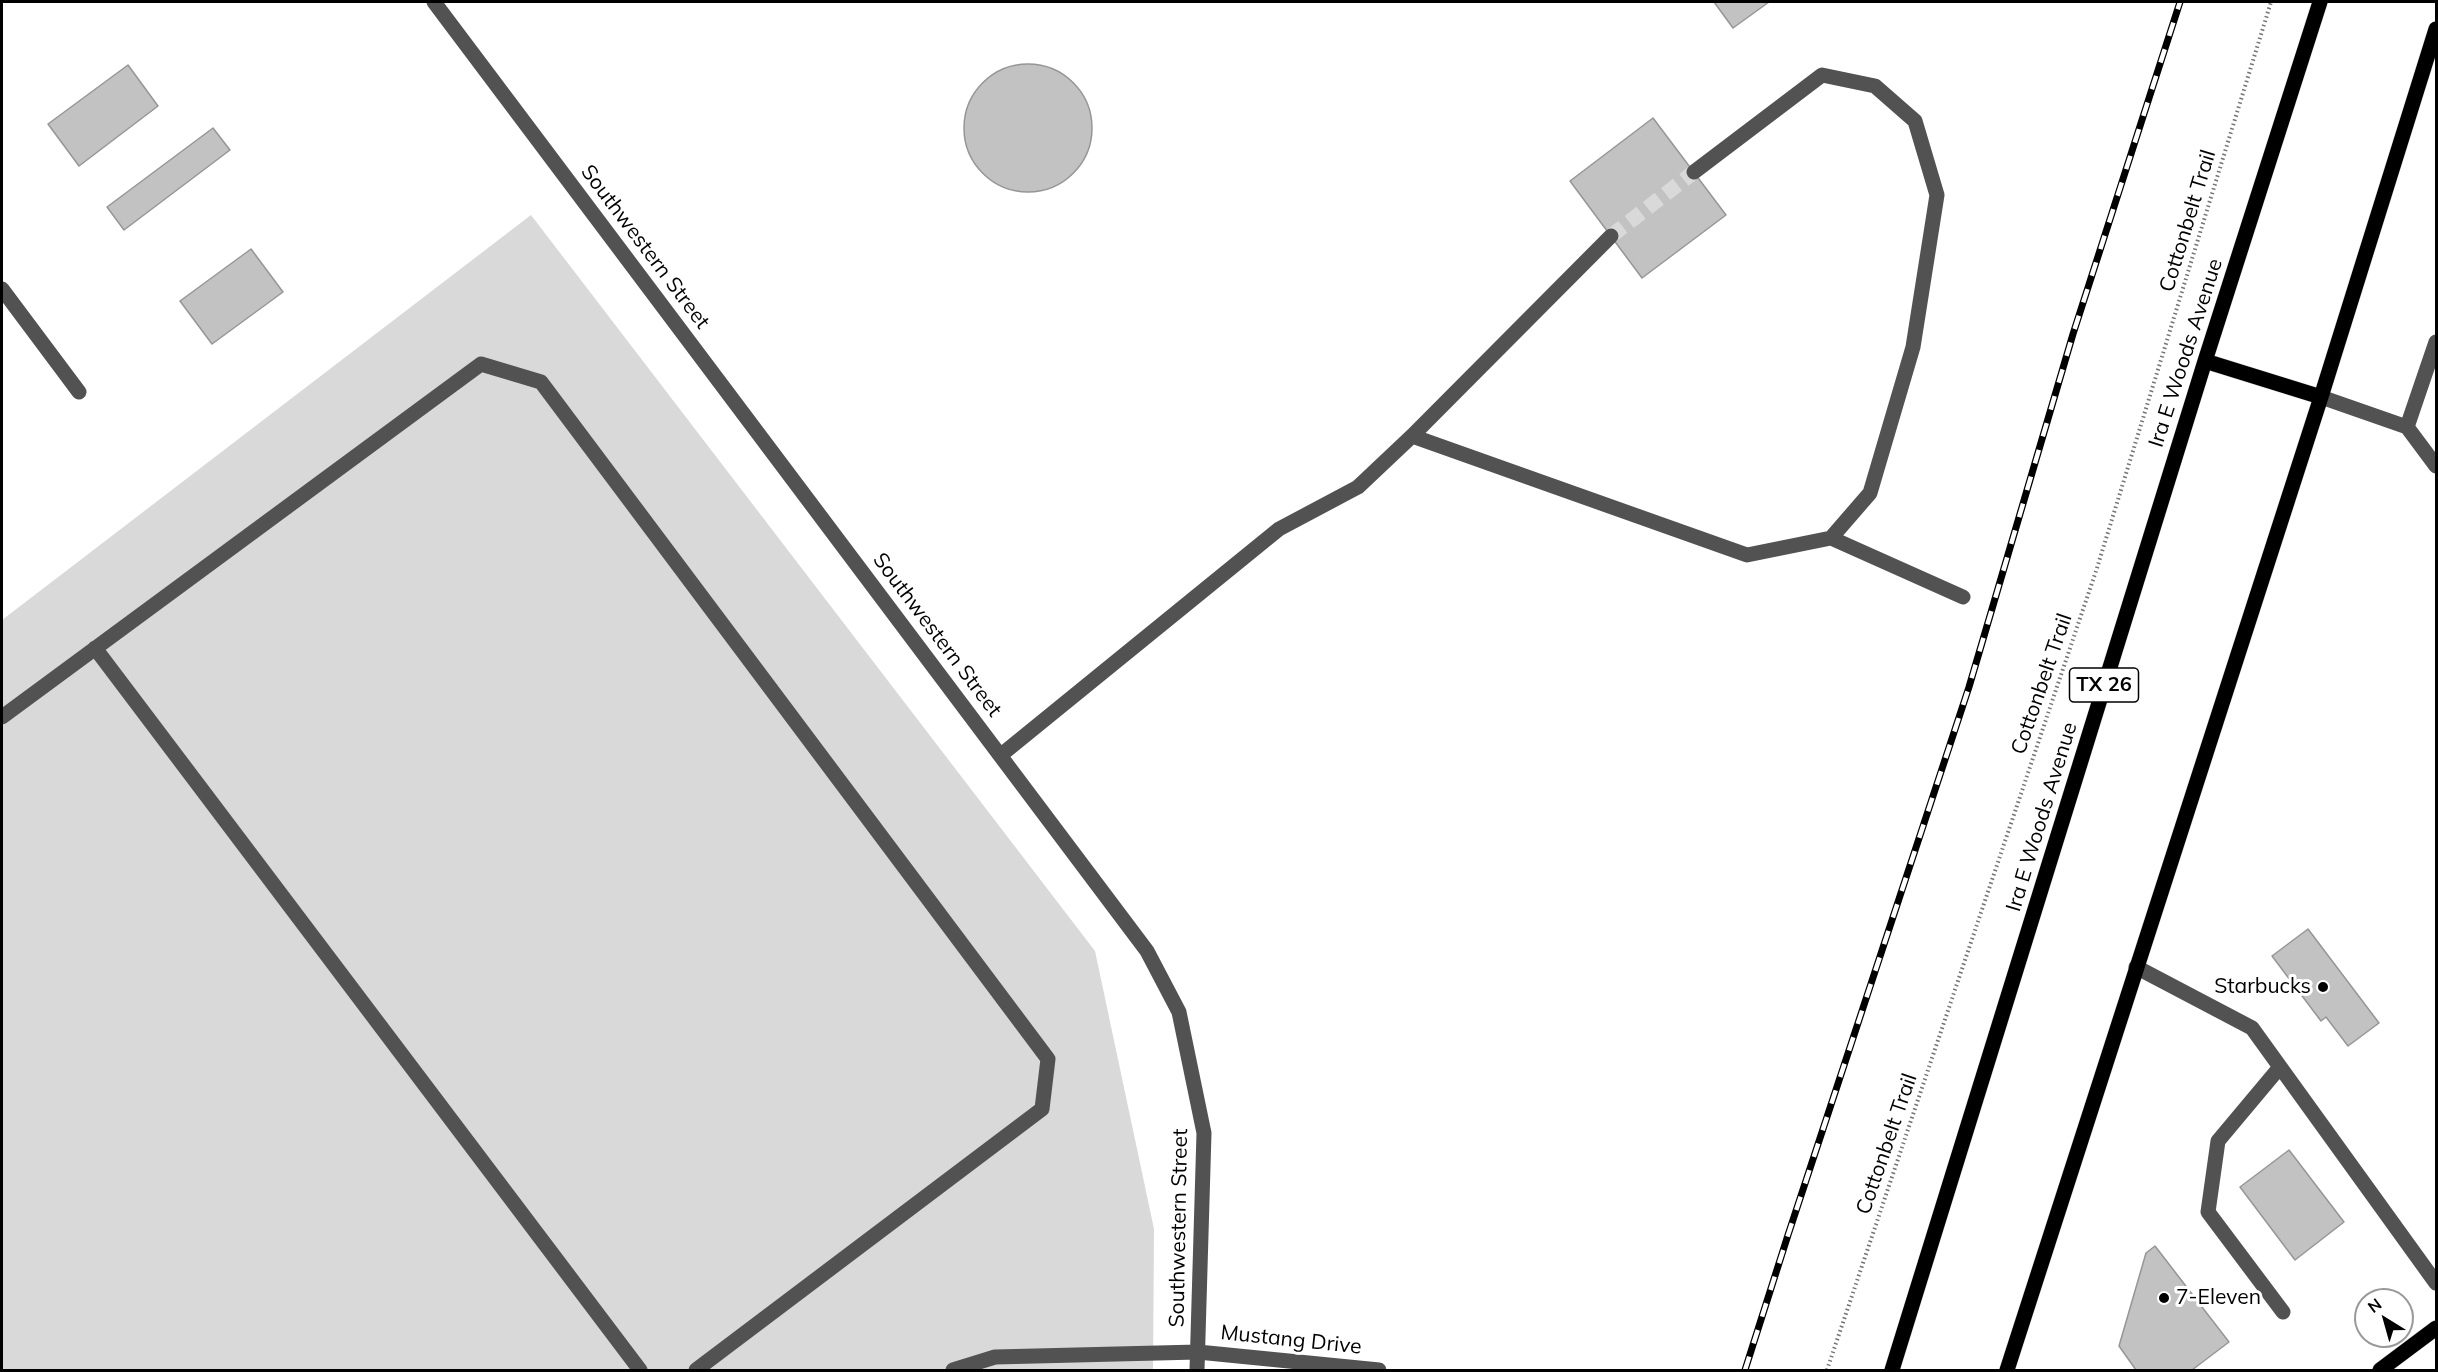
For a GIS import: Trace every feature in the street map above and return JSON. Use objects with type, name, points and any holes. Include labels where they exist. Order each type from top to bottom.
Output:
[{"type":"main road","name":"Ira E Woods Avenue","points":[[1892,1371],[2205,361],[2320,2]]},
{"type":"main road","points":[[2007,1371],[2321,397],[2436,29]]},
{"type":"main road","points":[[2205,361],[2321,397]]},
{"type":"main road","points":[[2380,1371],[2436,1328]]},
{"type":"main road","points":[[2016,1338],[2019,1371]]},
{"type":"street","name":"Southwestern Street","points":[[434,2],[1147,951],[1179,1012],[1204,1133],[1197,1371]]},
{"type":"street","points":[[1694,172],[1822,75],[1875,86],[1915,121],[1937,195],[1913,347],[1870,493],[1831,538]]},
{"type":"street","points":[[1001,755],[1279,529],[1358,487],[1412,436],[1611,236]]},
{"type":"street","points":[[2,289],[79,392]]},
{"type":"street","points":[[2407,427],[2436,342]]},
{"type":"street","points":[[2,717],[481,364],[541,382],[1048,1059],[1042,1109],[696,1371]]},
{"type":"street","points":[[2321,397],[2407,427],[2436,466]]},
{"type":"street","points":[[1412,436],[1747,555],[1831,538],[1963,597]]},
{"type":"street","points":[[95,648],[640,1371]]},
{"type":"street","points":[[2136,967],[2252,1028],[2436,1283]]},
{"type":"street","points":[[2280,1067],[2218,1141],[2208,1212],[2283,1312]]},
{"type":"street","name":"Mustang Drive","points":[[953,1371],[995,1357],[1198,1352],[1380,1371]]},
{"type":"path","name":"Cottonbelt Trail","points":[[1827,1371],[2097,568],[2271,2]]},
{"type":"shaded area","points":[[531,215],[1095,951],[1154,1229],[1153,1370],[2,1370],[2,620]]},
{"type":"building","points":[[1714,2],[1769,2],[1733,28]]},
{"type":"building","points":[[1028,64],[1053,68],[1074,82],[1088,103],[1092,128],[1088,153],[1074,174],[1053,188],[1028,192],[1003,188],[982,174],[968,153],[964,128],[968,103],[982,82],[1003,68]]},
{"type":"building","points":[[128,65],[158,106],[79,166],[48,124]]},
{"type":"building","points":[[1653,118],[1726,215],[1642,278],[1570,181]]},
{"type":"building","points":[[213,128],[230,150],[124,230],[107,207]]},
{"type":"building","points":[[251,249],[283,292],[212,344],[180,301]]},
{"type":"building","name":"Starbucks","points":[[2308,929],[2379,1023],[2348,1046],[2326,1017],[2321,1021],[2272,956]]},
{"type":"building","name":"7-Eleven","points":[[2289,1150],[2344,1222],[2295,1260],[2240,1187]]},
{"type":"building","name":"7-Eleven","points":[[2155,1246],[2229,1342],[2192,1370],[2136,1370],[2119,1346],[2146,1253]]},
{"type":"tunnel","points":[[1611,236],[1694,172]]},
{"type":"railway","points":[[1745,1370],[1969,687],[2073,334],[2180,2]]},
{"type":"place","name":"Starbucks","points":[[2323,987]]},
{"type":"place","name":"7-Eleven","points":[[2164,1298]]}]
